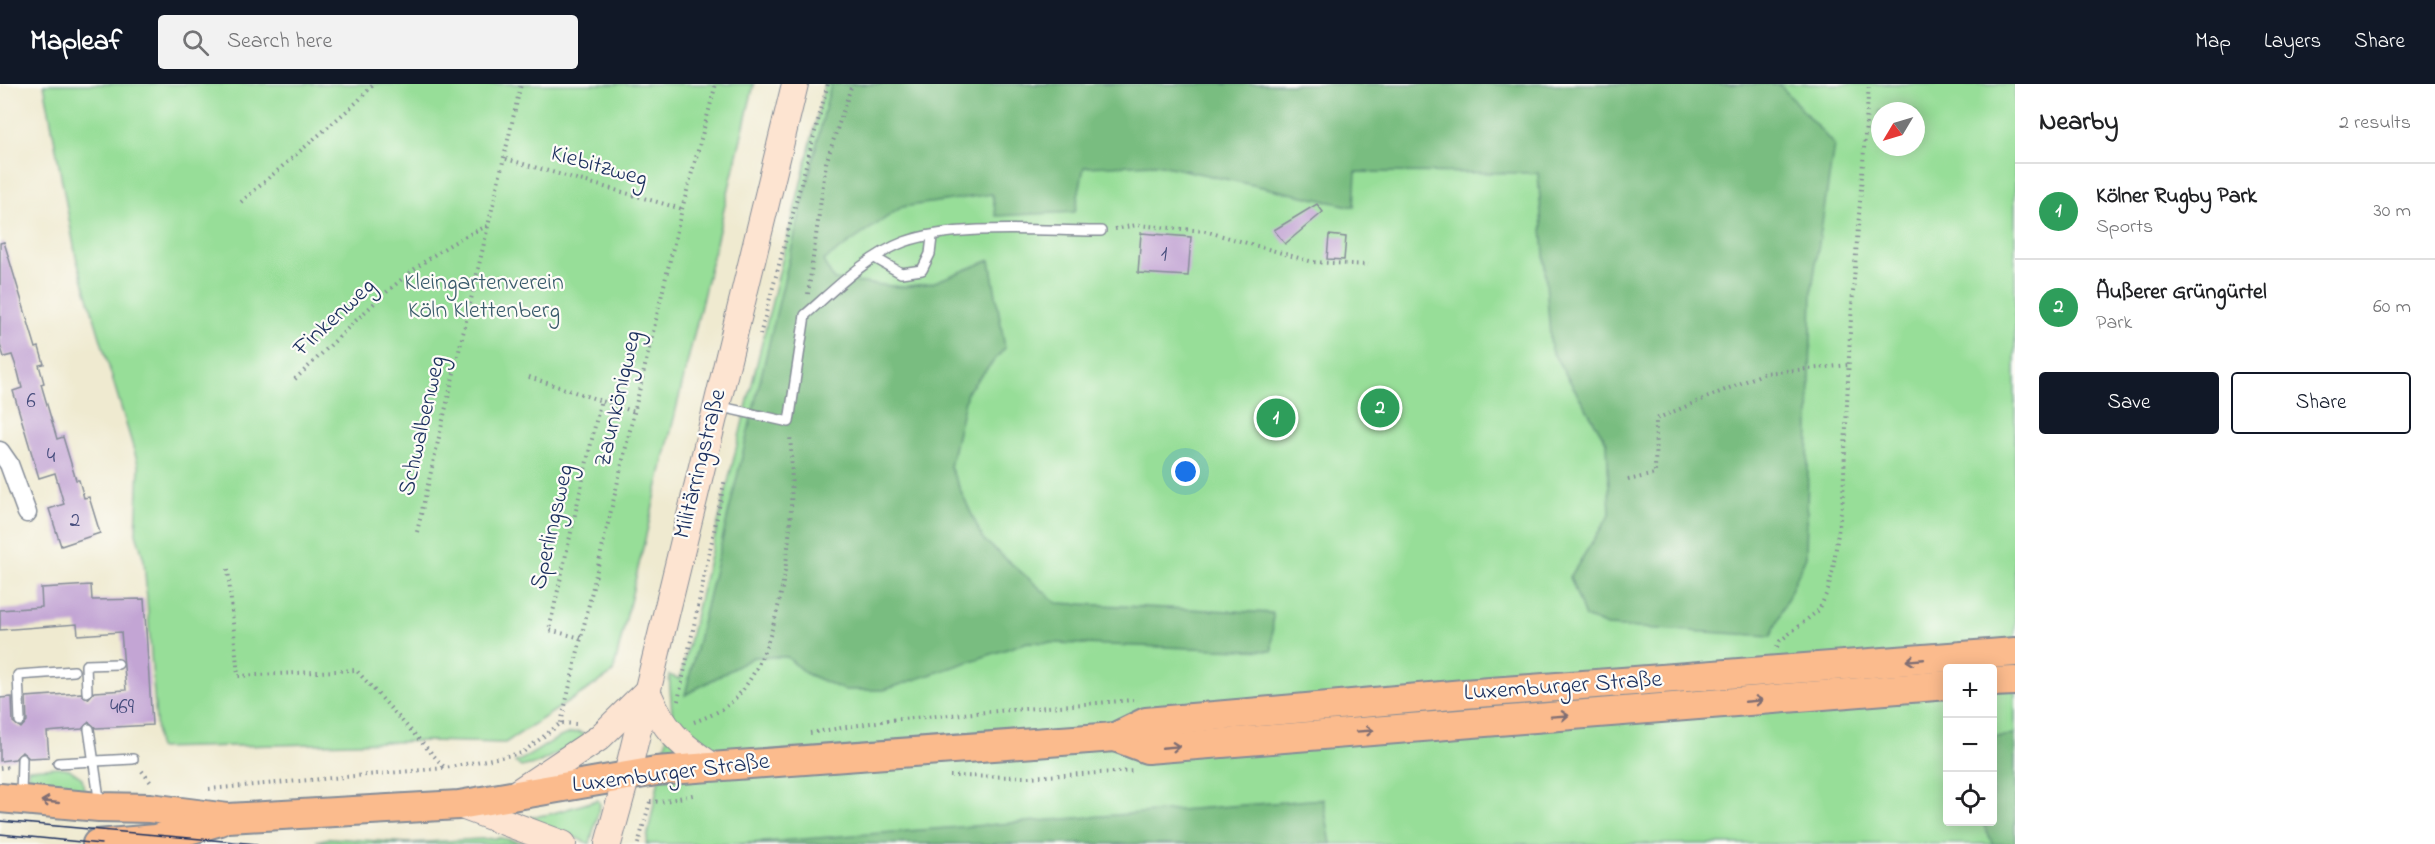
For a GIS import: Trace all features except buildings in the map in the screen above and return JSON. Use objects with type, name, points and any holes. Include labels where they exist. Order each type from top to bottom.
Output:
[{"type":"main road","name":"Militärringstraße","points":[[608,844],[627,775],[715,405],[795,84]]},
{"type":"main road","name":"Luxemburger Straße","points":[[10,798],[99,807],[150,808],[228,818],[459,805],[627,775],[714,766],[1114,737],[1146,722],[2015,652]]},
{"type":"main road","points":[[1997,682],[2015,681]]},
{"type":"main road","name":"Luxemburger Straße","points":[[1114,737],[1147,749],[1943,685]]},
{"type":"main road","points":[[512,796],[599,738],[647,691],[657,714],[670,734],[682,746],[714,766]]},
{"type":"main road","points":[[459,805],[563,844]]},
{"type":"main road","name":"Luxemburger Straße","points":[[97,844],[156,839],[228,818]]},
{"type":"street","points":[[0,451],[9,464],[27,513]]},
{"type":"lane","points":[[715,405],[739,413],[789,422],[805,315],[875,258],[905,242],[967,231],[1101,231]]},
{"type":"lane","points":[[875,258],[901,273],[922,270],[930,254],[932,237]]},
{"type":"lane","points":[[87,692],[86,665],[118,664]]},
{"type":"lane","points":[[20,721],[18,675],[74,671]]},
{"type":"lane","points":[[89,729],[99,807]]},
{"type":"lane","points":[[10,798],[22,759]]},
{"type":"lane","points":[[58,763],[133,759]]},
{"type":"path","points":[[241,202],[357,102],[374,84]]},
{"type":"path","name":"Schwalbenweg","points":[[417,532],[506,159],[521,84]]},
{"type":"path","name":"Zaunkönigweg","points":[[561,723],[682,209],[716,84]]},
{"type":"path","points":[[805,315],[825,163],[852,84]]},
{"type":"path","points":[[1776,648],[1780,641],[1819,610],[1828,590],[1843,498],[1849,365],[1869,84]]},
{"type":"path","name":"Kiebitzweg","points":[[506,159],[682,209]]},
{"type":"path","points":[[1101,231],[1137,225],[1205,231],[1313,262],[1368,264]]},
{"type":"path","name":"Finkenweg","points":[[295,379],[419,264],[461,237],[489,226]]},
{"type":"path","points":[[1628,480],[1655,474],[1656,419],[1765,373],[1849,365]]},
{"type":"path","points":[[529,376],[635,412]]},
{"type":"path","name":"Sperlingsweg","points":[[581,638],[549,630],[601,399]]},
{"type":"path","points":[[687,724],[707,717],[728,705],[752,674],[767,641],[787,566],[792,524],[794,474],[789,422]]},
{"type":"path","points":[[228,569],[238,676],[356,670],[445,768]]},
{"type":"path","points":[[200,790],[445,768],[522,753],[561,723],[580,724]]},
{"type":"path","points":[[133,759],[159,788]]},
{"type":"green space","name":"Kleingartenverein Köln Klettenberg","points":[[44,84],[754,84],[613,673],[505,743],[428,741],[158,748],[144,560],[136,533],[139,467],[76,257]]},
{"type":"green space","points":[[825,84],[2015,84],[2015,844],[646,844],[672,712],[669,675],[680,679]]},
{"type":"green space","points":[[831,84],[1779,84],[1834,145],[1812,289],[1806,556],[1771,636],[1607,626],[1585,617],[1570,577],[1610,514],[1607,443],[1551,350],[1538,173],[1356,172],[1354,207],[1156,164],[1084,167],[1075,212],[996,216],[992,194],[902,207],[823,261],[834,280],[902,287],[932,283],[990,260],[1005,348],[967,392],[950,467],[983,539],[1057,603],[1273,613],[1272,651],[1028,642],[884,690],[844,690],[805,673],[787,657],[754,657],[685,695]]},
{"type":"green space","points":[[579,732],[589,737],[538,763],[521,767],[515,762],[561,736]]},
{"type":"green space","points":[[2015,735],[2015,844],[1993,844],[1984,826],[1997,826],[1997,737]]},
{"type":"green space","points":[[59,767],[69,769],[82,778],[85,795],[34,788],[28,780],[28,769]]},
{"type":"green space","points":[[1323,799],[1331,844],[739,844]]},
{"type":"green space","points":[[598,800],[600,805],[590,844],[560,831],[515,820],[550,814]]},
{"type":"green space","points":[[330,838],[408,843],[500,838],[531,844],[342,844],[316,841]]},
{"type":"tram line","points":[[0,821],[257,844]]},
{"type":"tram line","points":[[0,834],[101,844]]},
{"type":"place","name":"Äußerer Grüngürtel","points":[[1380,408]]},
{"type":"place","name":"Kölner Rugby Park","points":[[1276,418]]}]
